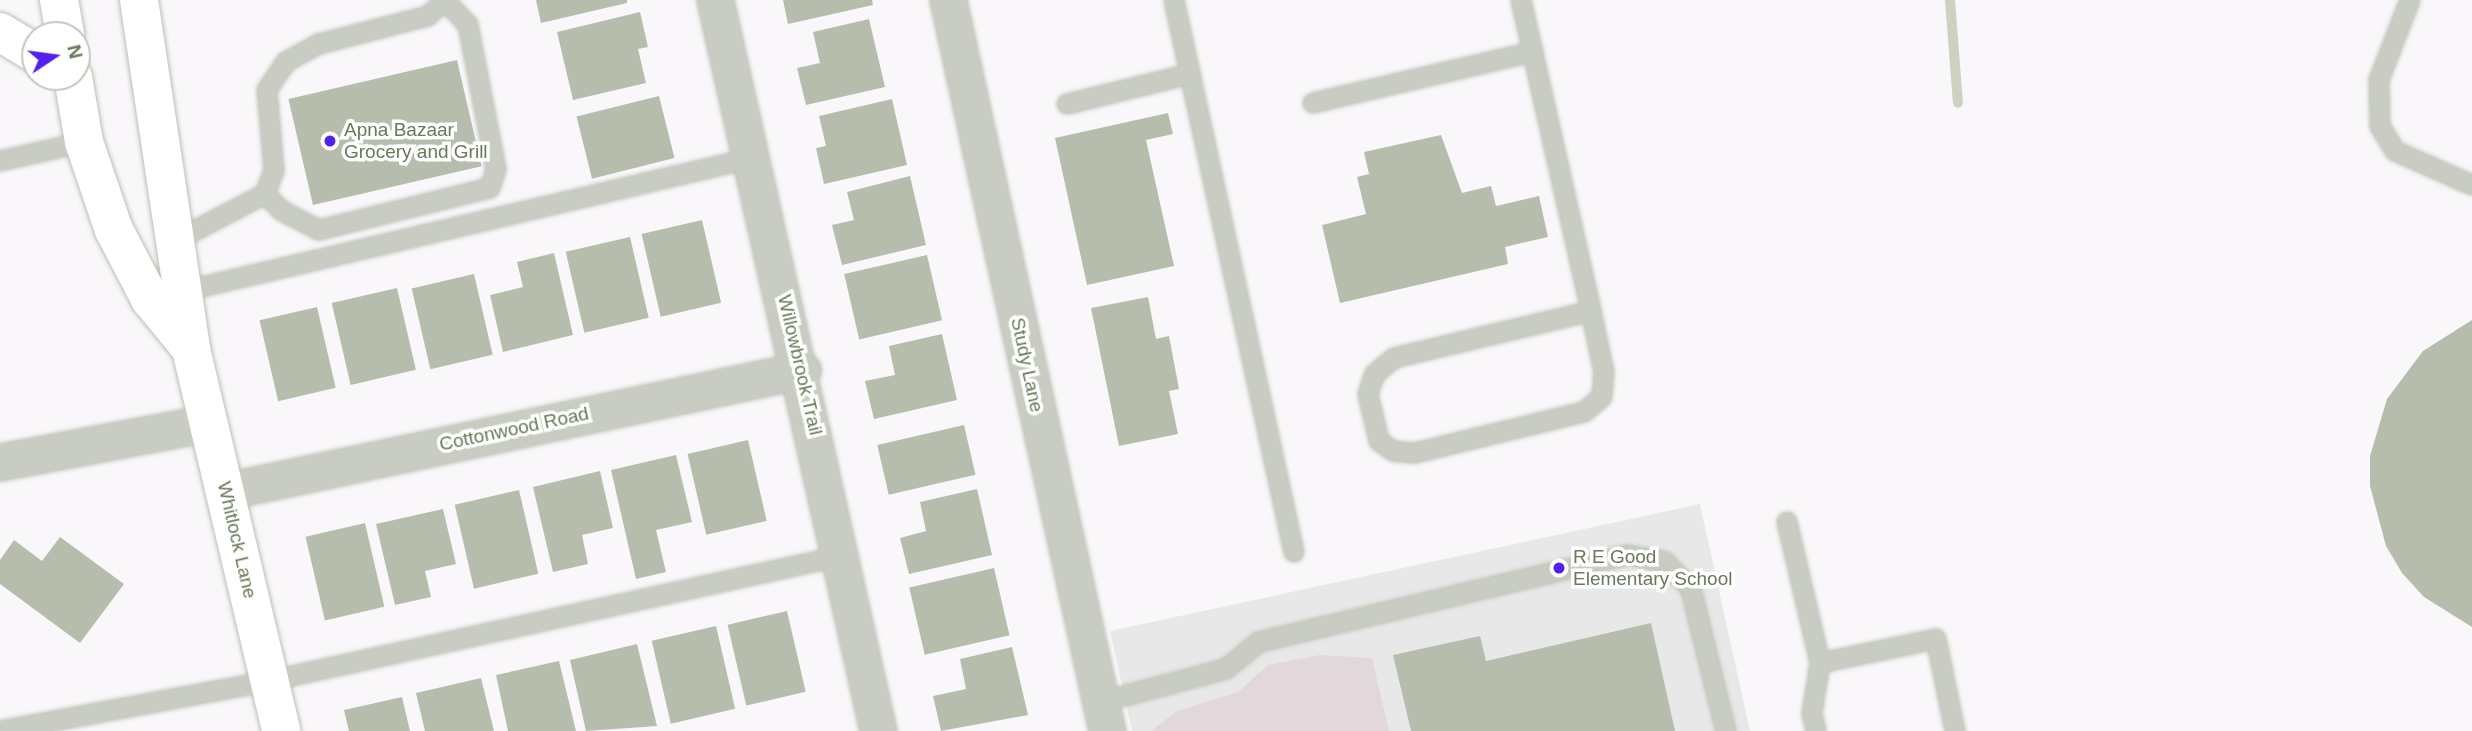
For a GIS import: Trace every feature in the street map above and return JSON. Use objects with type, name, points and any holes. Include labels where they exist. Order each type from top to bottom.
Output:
[{"type":"main road","points":[[59,0],[63,21]]},
{"type":"main road","name":"Whitlock Lane","points":[[139,0],[179,239],[167,295]]},
{"type":"main road","points":[[0,32],[21,45]]},
{"type":"main road","points":[[64,91],[82,129]]},
{"type":"main road","name":"Whitlock Lane","points":[[75,91],[82,129],[114,230],[167,295],[191,349],[281,731]]},
{"type":"street","name":"Willowbrook Trail","points":[[715,0],[802,370],[878,731]]},
{"type":"street","name":"Study Lane","points":[[948,0],[1104,717]]},
{"type":"street","name":"Cottonwood Road","points":[[226,491],[802,370]]},
{"type":"street","points":[[0,462],[208,423]]},
{"type":"lane","points":[[179,239],[265,194],[274,170],[267,90],[286,62],[319,44],[428,16],[445,0],[468,25],[495,169],[490,188],[319,230],[282,211],[265,194]]},
{"type":"lane","points":[[1174,0],[1294,552]]},
{"type":"lane","points":[[1521,0],[1591,312],[1603,384],[1602,397],[1584,412],[1414,453],[1394,451],[1379,440],[1368,394],[1374,374],[1394,358],[1591,312]]},
{"type":"lane","points":[[2410,0],[2379,80],[2380,126],[2395,151],[2472,185]]},
{"type":"lane","points":[[1313,103],[1533,52]]},
{"type":"lane","points":[[1067,104],[1190,74]]},
{"type":"lane","points":[[0,160],[82,129]]},
{"type":"lane","points":[[167,295],[752,158]]},
{"type":"lane","points":[[1787,522],[1820,663],[1812,713],[1816,731]]},
{"type":"lane","points":[[1104,717],[1226,669],[1259,642],[1627,555],[1665,562],[1691,590],[1726,731]]},
{"type":"lane","points":[[0,731],[269,681],[841,556]]},
{"type":"lane","points":[[1820,663],[1936,639],[1955,731]]},
{"type":"shaded area","name":"R E Good Elementary School","points":[[1700,504],[1750,731],[1132,731],[1110,631]]},
{"type":"shaded area","points":[[1320,655],[1372,658],[1389,731],[1151,731],[1177,711],[1238,692],[1268,665]]},
{"type":"building","points":[[536,0],[627,0],[627,3],[541,23]]},
{"type":"building","points":[[783,0],[872,0],[873,5],[788,24]]},
{"type":"building","points":[[640,12],[648,47],[638,49],[646,83],[573,100],[557,32]]},
{"type":"building","points":[[869,19],[885,87],[806,105],[797,68],[820,63],[813,32]]},
{"type":"building","points":[[457,60],[482,166],[313,205],[288,99]]},
{"type":"building","points":[[659,96],[674,158],[592,179],[577,117]]},
{"type":"building","points":[[892,99],[907,165],[824,184],[816,148],[826,146],[819,116]]},
{"type":"building","points":[[1168,113],[1173,134],[1146,140],[1174,266],[1087,285],[1055,138]]},
{"type":"building","points":[[1441,135],[1462,193],[1491,186],[1496,206],[1539,196],[1548,237],[1505,247],[1508,264],[1340,303],[1322,225],[1366,214],[1357,177],[1369,174],[1364,152]]},
{"type":"building","points":[[910,176],[926,245],[842,265],[832,225],[854,220],[847,192]]},
{"type":"building","points":[[702,220],[721,303],[661,317],[642,234]]},
{"type":"building","points":[[630,237],[649,318],[584,333],[566,252]]},
{"type":"building","points":[[554,253],[573,335],[503,352],[490,295],[523,287],[517,262]]},
{"type":"building","points":[[927,255],[942,320],[859,339],[844,274]]},
{"type":"building","points":[[474,274],[493,355],[430,369],[412,288]]},
{"type":"building","points":[[397,288],[416,370],[351,385],[332,303]]},
{"type":"building","points":[[1148,297],[1156,339],[1169,336],[1179,389],[1169,391],[1178,434],[1119,446],[1091,308]]},
{"type":"building","points":[[317,307],[336,388],[278,401],[260,320]]},
{"type":"building","points":[[2472,320],[2472,627],[2424,597],[2402,573],[2386,546],[2370,486],[2370,456],[2387,399],[2423,351]]},
{"type":"building","points":[[942,334],[957,400],[874,419],[865,381],[895,375],[889,346]]},
{"type":"building","points":[[964,425],[975,475],[889,495],[877,445]]},
{"type":"building","points":[[748,440],[767,521],[706,535],[688,454]]},
{"type":"building","points":[[676,455],[692,522],[656,530],[666,572],[636,579],[611,470]]},
{"type":"building","points":[[600,471],[613,528],[582,535],[588,564],[553,572],[533,487]]},
{"type":"building","points":[[977,489],[992,555],[909,574],[900,538],[926,531],[920,502]]},
{"type":"building","points":[[519,490],[538,574],[474,589],[455,505]]},
{"type":"building","points":[[443,509],[456,564],[425,571],[431,597],[395,605],[376,524]]},
{"type":"building","points":[[365,523],[384,607],[325,621],[306,537]]},
{"type":"building","points":[[60,537],[124,584],[80,643],[0,584],[0,560],[14,540],[42,561]]},
{"type":"building","points":[[994,568],[1010,635],[925,655],[909,588]]},
{"type":"building","points":[[787,611],[806,692],[746,706],[728,625]]},
{"type":"building","points":[[1651,623],[1675,731],[1411,731],[1393,655],[1480,636],[1486,661]]},
{"type":"building","points":[[716,626],[735,709],[671,724],[652,641]]},
{"type":"building","points":[[637,644],[657,726],[586,731],[570,660]]},
{"type":"building","points":[[1012,647],[1028,715],[941,731],[933,696],[966,689],[960,659]]},
{"type":"building","points":[[559,661],[576,731],[508,731],[496,675]]},
{"type":"building","points":[[481,678],[494,731],[425,731],[416,693]]},
{"type":"building","points":[[402,697],[410,731],[349,731],[344,710]]},
{"type":"waterway","points":[[1950,0],[1958,103]]},
{"type":"place","name":"Apna Bazaar Grocery and Grill","points":[[330,141]]},
{"type":"place","name":"R E Good Elementary School","points":[[1559,568]]}]
